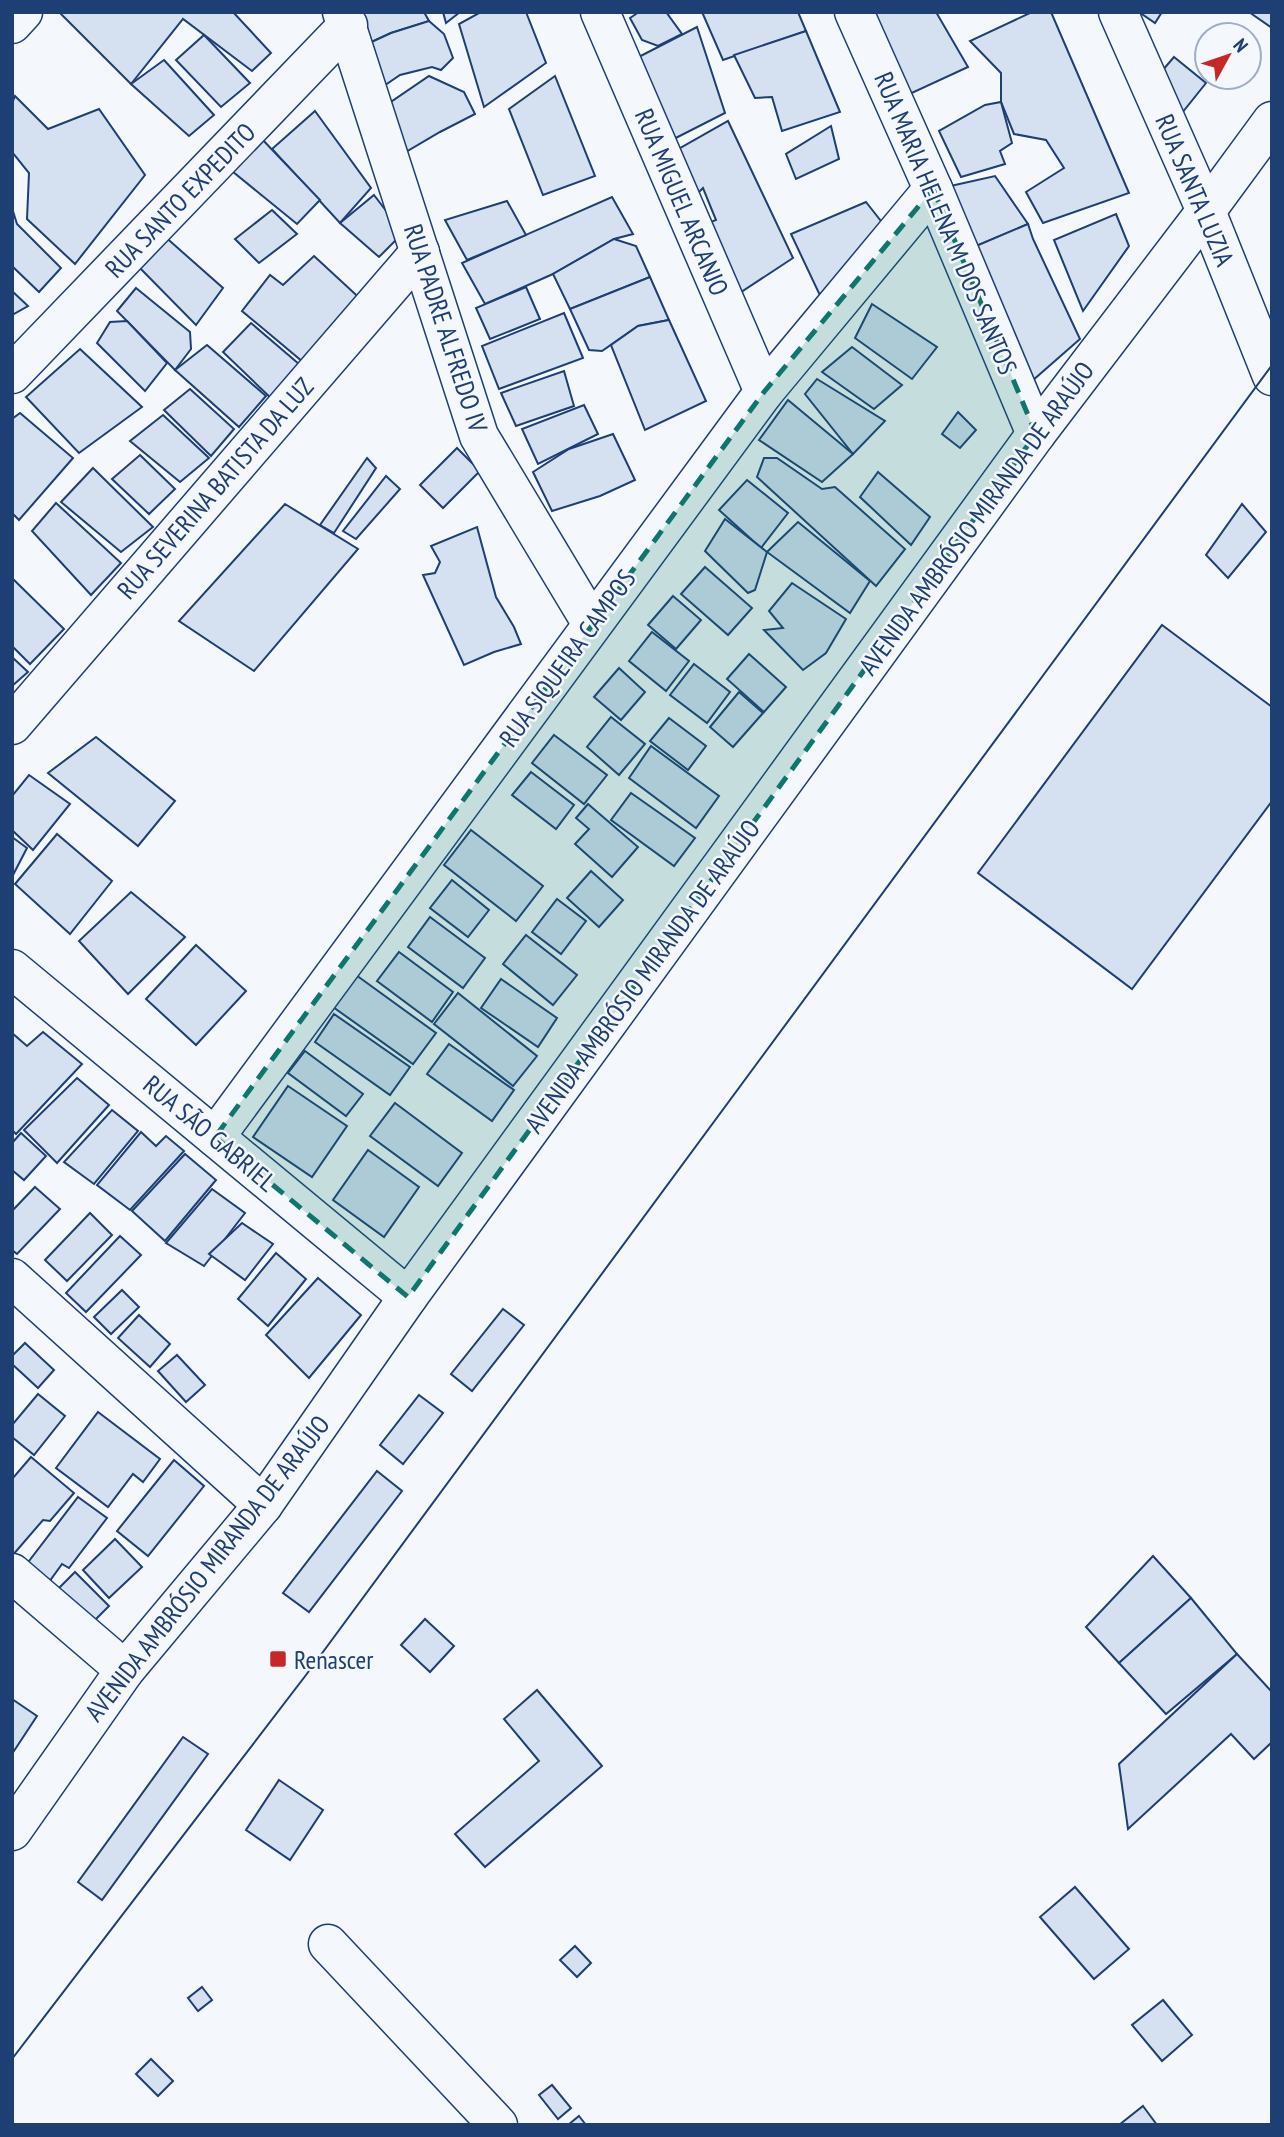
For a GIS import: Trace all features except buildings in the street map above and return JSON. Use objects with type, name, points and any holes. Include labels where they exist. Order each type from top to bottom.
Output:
[{"type":"street","points":[[12,24],[23,12]]},
{"type":"street","name":"RUA MIGUEL ARCANJO","points":[[600,12],[764,392]]},
{"type":"street","name":"RUA MARIA HELENA M DOS SANTOS","points":[[854,12],[933,189],[1036,434]]},
{"type":"street","name":"RUA SANTA LUZIA","points":[[1118,12],[1206,211],[1270,373]]},
{"type":"street","name":"RUA PADRE ALFREDO IV","points":[[345,18],[480,436],[592,624]]},
{"type":"street","name":"RUA SANTO EXPEDITO","points":[[12,374],[345,18]]},
{"type":"street","name":"AVENIDA AMBRÓSIO MIRANDA DE ARAÚJO","points":[[12,1831],[125,1670],[263,1505],[408,1297],[1036,434],[1272,121]]},
{"type":"street","name":"RUA SIQUEIRA CAMPOS","points":[[215,1137],[764,392],[933,189]]},
{"type":"street","name":"RUA SEVERINA BATISTA DA LUZ","points":[[12,725],[420,252]]},
{"type":"street","name":"RUA SÃO GABRIEL","points":[[12,969],[408,1297]]},
{"type":"street","points":[[12,1278],[263,1505]]},
{"type":"street","points":[[12,1573],[125,1670]]},
{"type":"street","points":[[328,1944],[498,2125]]},
{"type":"highlighted area","points":[[933,189],[1036,434],[408,1297],[215,1137],[764,392]]},
{"type":"tram line","points":[[12,2059],[306,1675],[1272,365]]},
{"type":"place","name":"Renascer","points":[[278,1659]]}]
